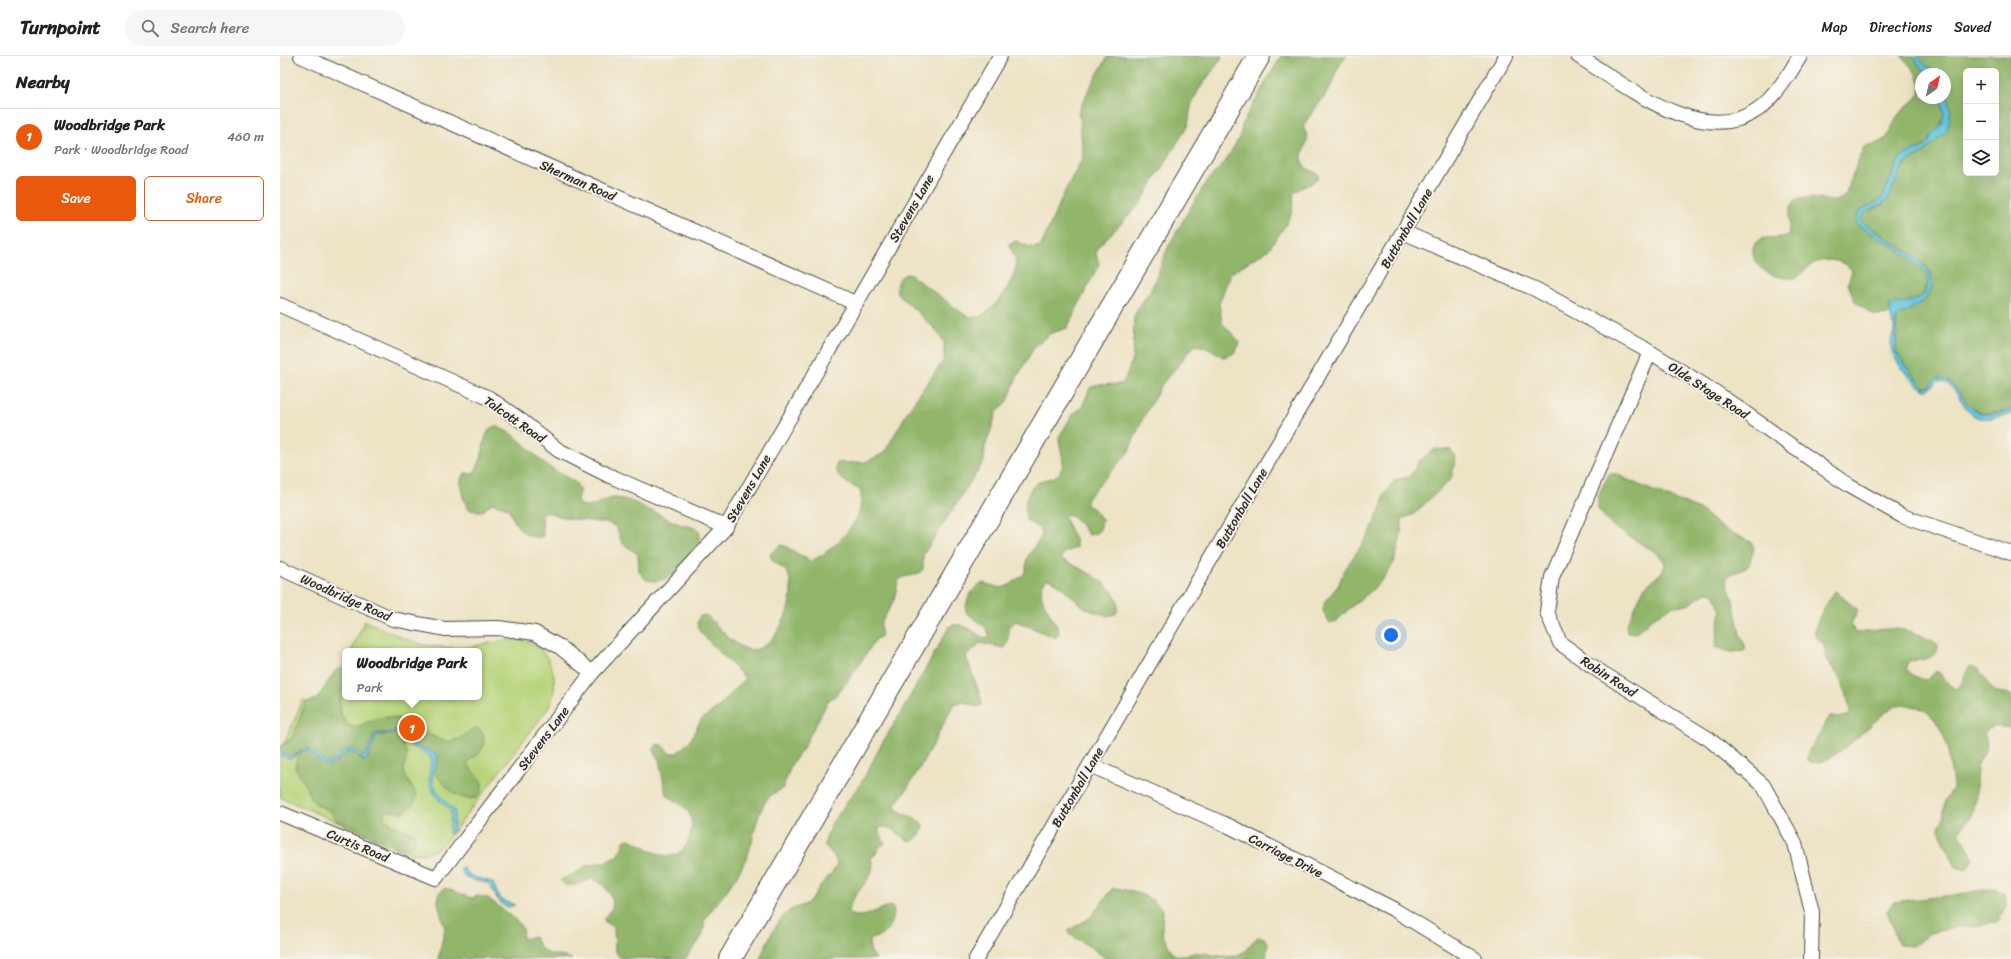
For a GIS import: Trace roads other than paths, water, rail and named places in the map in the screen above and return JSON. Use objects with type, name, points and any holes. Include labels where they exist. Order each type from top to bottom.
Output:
[{"type":"main road","points":[[730,959],[1259,56]]},
{"type":"street","name":"Sherman Road","points":[[301,56],[855,303]]},
{"type":"street","name":"Stevens Lane","points":[[436,878],[592,673],[726,527],[1000,56]]},
{"type":"street","name":"Buttonball Lane","points":[[976,959],[1506,56]]},
{"type":"street","points":[[1578,56],[1657,104],[1696,120],[1729,122],[1757,110],[1786,80],[1800,56]]},
{"type":"street","name":"Olde Stage Road","points":[[1403,232],[1536,289],[1650,352],[1715,392],[1849,486],[1902,516],[2011,553]]},
{"type":"street","name":"Talcott Road","points":[[280,305],[489,398],[523,422],[558,450],[608,475],[726,527]]},
{"type":"street","name":"Robin Road","points":[[1650,352],[1552,577],[1548,612],[1560,643],[1599,671],[1709,739],[1763,785],[1795,843],[1812,912],[1811,959]]},
{"type":"street","name":"Woodbridge Road","points":[[280,568],[393,619],[446,629],[498,628],[535,633],[560,647],[592,673]]},
{"type":"street","name":"Carriage Drive","points":[[1090,765],[1229,826],[1393,909],[1475,959]]},
{"type":"street","name":"Curtis Road","points":[[280,813],[436,878]]},
{"type":"water","points":[[1913,56],[1917,56],[1930,68],[1921,68]]},
{"type":"water","points":[[1942,104],[1950,104],[1951,110],[1947,131],[1922,154],[1904,164],[1888,199],[1865,213],[1861,218],[1862,222],[1924,265],[1932,280],[1931,288],[1926,298],[1916,307],[1903,313],[1896,319],[1896,352],[1915,378],[1925,388],[1929,387],[1937,378],[1952,384],[1968,404],[1983,414],[2000,413],[2011,409],[2011,414],[1991,418],[1979,418],[1973,415],[1955,391],[1945,382],[1938,381],[1927,391],[1922,388],[1911,379],[1895,359],[1891,347],[1894,328],[1889,307],[1890,305],[1917,299],[1922,295],[1926,291],[1928,284],[1927,275],[1905,255],[1885,241],[1858,226],[1856,220],[1858,212],[1878,201],[1883,196],[1900,157],[1926,146],[1931,135],[1941,125],[1944,114]]},
{"type":"water","points":[[398,729],[403,732],[413,744],[433,752],[438,757],[433,771],[434,785],[436,790],[455,811],[453,831],[449,834],[451,810],[439,800],[429,782],[431,761],[429,755],[412,747],[399,733],[377,735],[365,761],[356,754],[349,752],[329,766],[323,764],[308,750],[302,751],[291,759],[280,756],[280,754],[283,753],[292,757],[306,747],[311,749],[327,763],[334,760],[346,750],[350,749],[364,757],[376,733],[389,733]]},
{"type":"water","points":[[463,866],[468,874],[493,883],[500,899],[515,905],[510,907],[505,906],[498,900],[488,883],[476,881],[464,876],[460,869]]},
{"type":"place","name":"Woodbridge Park","points":[[412,728]]}]
